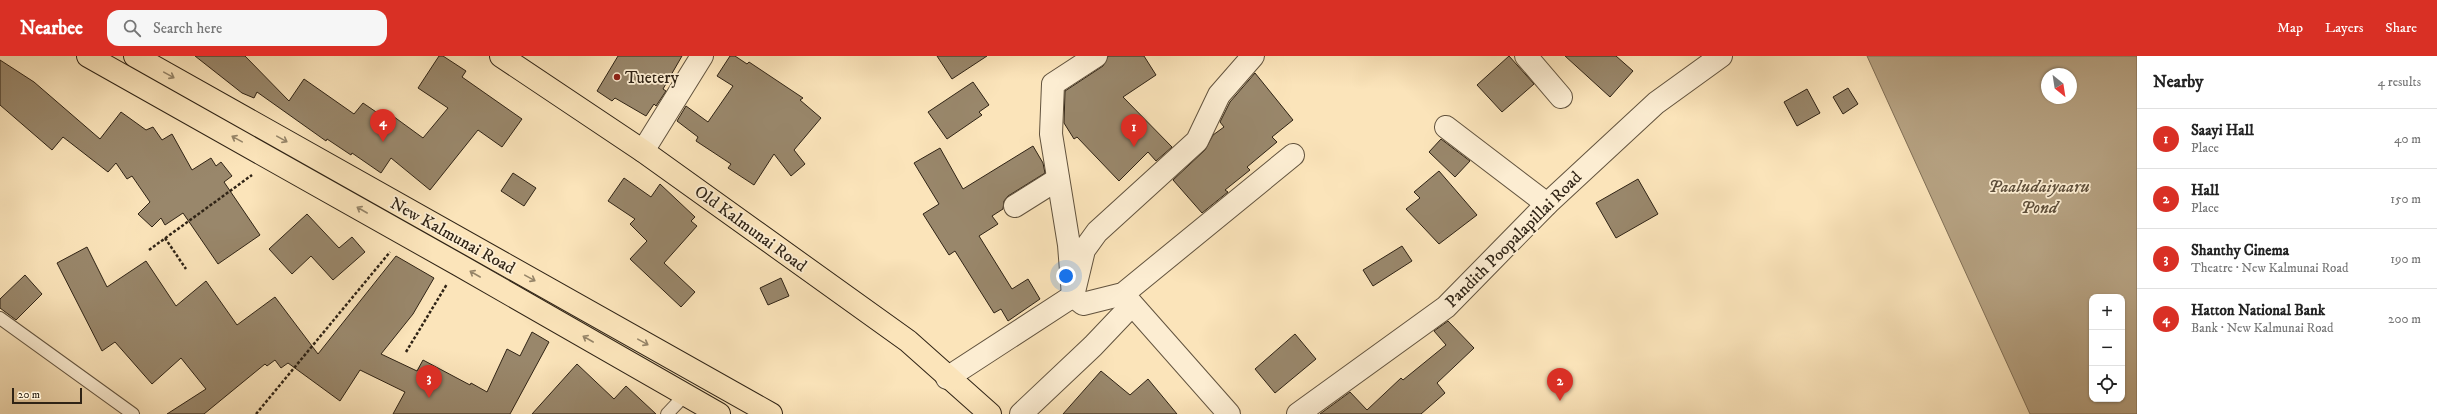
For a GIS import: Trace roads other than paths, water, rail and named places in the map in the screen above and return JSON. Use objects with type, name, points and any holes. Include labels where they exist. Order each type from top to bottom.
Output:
[{"type":"main road","name":"New Kalmunai Road","points":[[88,56],[459,264],[719,414]]},
{"type":"main road","name":"New Kalmunai Road","points":[[135,56],[771,414]]},
{"type":"main road","name":"Old Kalmunai Road","points":[[501,56],[643,151],[908,341],[947,378],[990,414]]},
{"type":"street","points":[[643,151],[702,56]]},
{"type":"street","points":[[1096,56],[1053,84],[1051,134],[1069,245],[1073,296],[1083,304],[1127,299]]},
{"type":"street","points":[[947,378],[1073,296],[1084,250],[1097,232],[1197,141],[1219,95],[1253,56]]},
{"type":"street","points":[[1526,56],[1561,96]]},
{"type":"street","name":"Pandith Poopalapillai Road","points":[[1298,414],[1446,307],[1547,204],[1656,103],[1721,56]]},
{"type":"street","points":[[1446,126],[1547,204]]},
{"type":"street","points":[[1021,414],[1093,346],[1127,299],[1293,154]]},
{"type":"street","points":[[1015,206],[1058,179]]},
{"type":"street","points":[[1127,299],[1230,414]]},
{"type":"lane","points":[[0,318],[133,414]]},
{"type":"lane","points":[[667,414],[685,395]]},
{"type":"water","name":"Paaludaiyaaru Pond","points":[[1867,56],[2137,56],[2137,414],[2030,414]]},
{"type":"place","name":"Tuetery","points":[[617,77]]},
{"type":"place","name":"Hatton National Bank","points":[[383,142]]},
{"type":"place","name":"Saayi Hall","points":[[1134,147]]},
{"type":"place","name":"Shanthy Cinema","points":[[429,398]]},
{"type":"place","name":"Hall","points":[[1560,401]]}]
